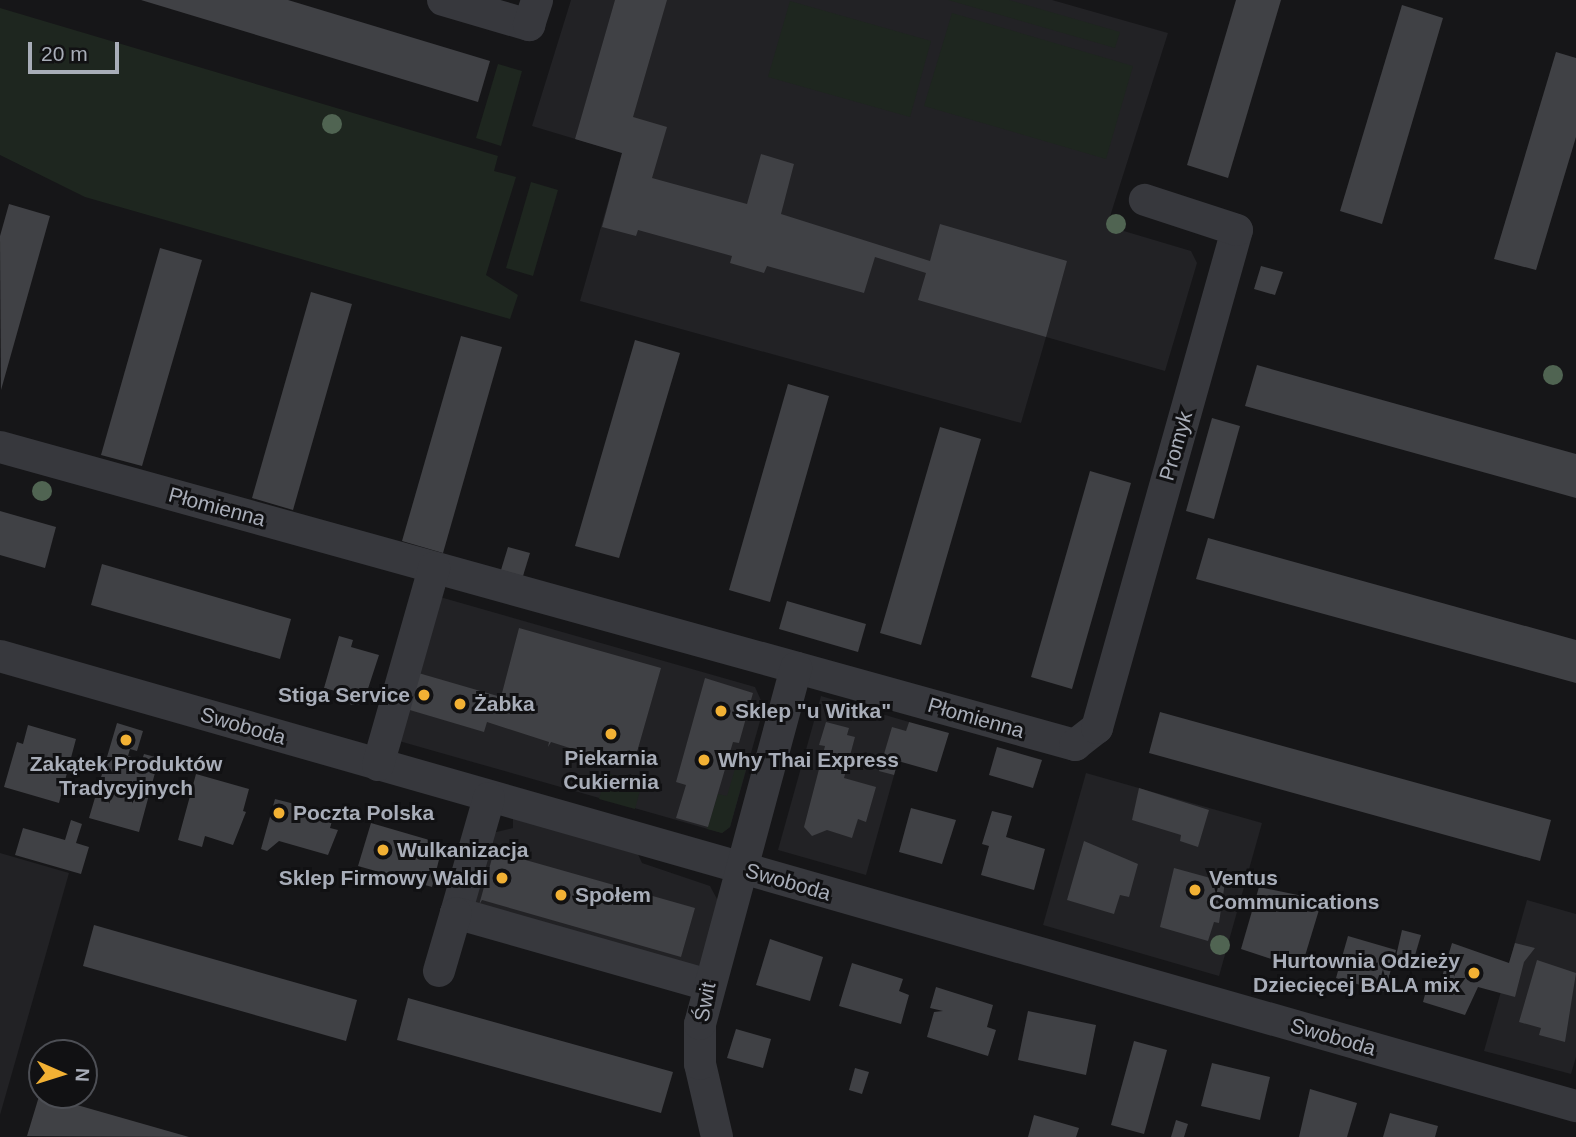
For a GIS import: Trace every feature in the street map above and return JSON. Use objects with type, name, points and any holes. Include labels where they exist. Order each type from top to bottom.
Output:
[{"type":"street","points":[[443,0],[529,25],[537,0]]},
{"type":"street","name":"Promyk","points":[[1075,745],[1097,728],[1237,230],[1145,200]]},
{"type":"street","name":"Płomienna","points":[[0,447],[1075,745]]},
{"type":"street","points":[[378,765],[434,568]]},
{"type":"street","name":"Swoboda","points":[[0,656],[489,798],[1576,1106]]},
{"type":"street","points":[[740,869],[796,668]]},
{"type":"street","points":[[439,971],[489,798]]},
{"type":"street","name":"Świt","points":[[717,1137],[700,1064],[699,1024],[740,869]]},
{"type":"street","points":[[456,913],[708,985]]},
{"type":"shaded area","points":[[571,0],[1052,0],[1168,33],[1107,226],[1191,251],[1197,263],[1165,371],[1046,337],[1021,423],[580,301],[622,153],[532,126]]},
{"type":"shaded area","points":[[948,0],[1009,0],[1120,32],[1115,48]]},
{"type":"shaded area","points":[[790,1],[931,41],[910,117],[768,77]]},
{"type":"shaded area","points":[[0,8],[498,156],[494,171],[516,177],[486,275],[518,295],[510,319],[85,197],[0,155]]},
{"type":"shaded area","points":[[952,13],[1133,66],[1106,159],[924,106]]},
{"type":"shaded area","points":[[498,64],[522,71],[501,146],[476,138]]},
{"type":"shaded area","points":[[531,182],[558,190],[533,276],[506,268]]},
{"type":"shaded area","points":[[433,595],[755,687],[764,707],[730,827],[722,833],[392,739]]},
{"type":"shaded area","points":[[821,696],[909,722],[866,875],[778,850]]},
{"type":"shaded area","points":[[737,762],[747,765],[730,827],[722,833],[707,829],[718,794],[727,796]]},
{"type":"shaded area","points":[[606,773],[642,783],[635,809],[599,799]]},
{"type":"shaded area","points":[[1086,773],[1262,823],[1219,976],[1043,925]]},
{"type":"shaded area","points":[[513,817],[637,852],[642,863],[710,886],[717,899],[717,911],[699,975],[478,908],[471,898],[488,834],[513,828]]},
{"type":"shaded area","points":[[0,853],[69,873],[0,1115]]},
{"type":"shaded area","points":[[1527,900],[1576,914],[1576,1057],[1571,1074],[1484,1051]]},
{"type":"building","points":[[141,0],[288,0],[490,61],[478,102]]},
{"type":"building","points":[[615,0],[667,0],[633,117],[667,127],[652,178],[747,204],[761,154],[794,164],[781,214],[930,261],[940,224],[1067,261],[1046,337],[918,300],[926,273],[875,257],[864,293],[767,266],[764,273],[730,263],[732,256],[638,230],[636,236],[602,227],[622,153],[575,139]]},
{"type":"building","points":[[1236,0],[1281,0],[1228,178],[1187,165]]},
{"type":"building","points":[[1402,5],[1443,18],[1382,224],[1340,211]]},
{"type":"building","points":[[1556,52],[1576,58],[1576,137],[1536,270],[1494,259]]},
{"type":"building","points":[[9,204],[50,216],[1,390],[0,236]]},
{"type":"building","points":[[160,248],[202,260],[142,466],[101,455]]},
{"type":"building","points":[[1261,266],[1283,272],[1275,295],[1254,289]]},
{"type":"building","points":[[311,292],[352,304],[293,510],[252,498]]},
{"type":"building","points":[[461,336],[502,347],[443,553],[402,541]]},
{"type":"building","points":[[635,340],[680,353],[619,558],[575,546]]},
{"type":"building","points":[[1257,365],[1576,454],[1576,498],[1245,406]]},
{"type":"building","points":[[788,384],[829,396],[770,602],[729,590]]},
{"type":"building","points":[[1212,418],[1240,426],[1214,519],[1186,511]]},
{"type":"building","points":[[940,427],[981,439],[921,645],[880,633]]},
{"type":"building","points":[[1090,471],[1131,483],[1072,689],[1031,677]]},
{"type":"building","points":[[0,511],[56,527],[45,568],[0,555]]},
{"type":"building","points":[[1208,538],[1576,640],[1576,683],[1196,579]]},
{"type":"building","points":[[508,547],[530,553],[523,576],[501,570]]},
{"type":"building","points":[[102,564],[291,619],[280,659],[91,605]]},
{"type":"building","points":[[787,601],[866,624],[858,652],[779,629]]},
{"type":"building","points":[[519,628],[661,668],[633,766],[606,758],[603,763],[604,758],[578,750],[576,755],[576,750],[551,742],[548,747],[549,742],[487,722],[484,732],[403,708],[415,672],[501,697]]},
{"type":"building","points":[[339,636],[353,640],[351,647],[379,655],[363,704],[351,705],[343,693],[324,688]]},
{"type":"building","points":[[705,678],[753,693],[739,743],[733,742],[708,827],[676,818],[686,785],[676,782]]},
{"type":"building","points":[[1160,712],[1551,820],[1540,861],[1149,753]]},
{"type":"building","points":[[826,722],[849,728],[847,735],[855,737],[844,778],[876,787],[866,822],[858,819],[852,838],[827,830],[812,836],[804,827],[825,746],[819,745]]},
{"type":"building","points":[[909,722],[949,733],[937,772],[898,761],[894,775],[879,771],[892,727],[906,731]]},
{"type":"building","points":[[117,723],[143,731],[137,751],[130,749],[128,756],[142,760],[144,754],[159,758],[139,832],[89,818]]},
{"type":"building","points":[[28,725],[76,739],[59,803],[4,787],[17,742],[23,744]]},
{"type":"building","points":[[997,747],[1042,760],[1033,788],[989,775]]},
{"type":"building","points":[[196,774],[249,789],[243,811],[246,812],[233,845],[205,836],[202,847],[178,840]]},
{"type":"building","points":[[1139,788],[1209,810],[1198,847],[1180,841],[1181,835],[1132,820]]},
{"type":"building","points":[[275,799],[334,814],[330,828],[338,830],[328,855],[279,841],[267,851],[261,849]]},
{"type":"building","points":[[911,808],[956,820],[942,864],[899,852]]},
{"type":"building","points":[[992,811],[1012,816],[1006,837],[1045,849],[1034,890],[981,875],[989,846],[982,844]]},
{"type":"building","points":[[71,820],[82,824],[76,843],[89,847],[81,874],[15,855],[23,828],[65,840]]},
{"type":"building","points":[[371,823],[443,844],[432,887],[358,866]]},
{"type":"building","points":[[1084,841],[1138,864],[1129,897],[1120,895],[1114,914],[1067,900]]},
{"type":"building","points":[[494,851],[695,908],[681,957],[482,900],[479,905]]},
{"type":"building","points":[[1174,868],[1225,882],[1219,923],[1214,922],[1208,941],[1160,927]]},
{"type":"building","points":[[1259,887],[1322,900],[1301,969],[1241,949]]},
{"type":"building","points":[[94,925],[357,1000],[346,1041],[83,966]]},
{"type":"building","points":[[1402,930],[1421,935],[1411,969],[1394,965]]},
{"type":"building","points":[[1348,936],[1396,950],[1385,992],[1336,978]]},
{"type":"building","points":[[770,939],[823,957],[810,1001],[756,985]]},
{"type":"building","name":"Hurtownia Odzieży Dziecięcej BALA mix","points":[[1452,943],[1509,963],[1515,943],[1535,948],[1524,962],[1515,997],[1478,987],[1465,1015],[1423,1002],[1428,983],[1439,987]]},
{"type":"building","points":[[1537,960],[1576,973],[1565,1042],[1539,1035],[1541,1028],[1519,1022]]},
{"type":"building","points":[[852,963],[903,979],[899,991],[909,995],[901,1024],[839,1006]]},
{"type":"building","points":[[936,987],[993,1005],[987,1027],[996,1030],[988,1056],[927,1037],[934,1012],[943,1011],[930,1008]]},
{"type":"building","points":[[408,998],[673,1072],[661,1113],[397,1040]]},
{"type":"building","points":[[1028,1011],[1096,1025],[1086,1075],[1018,1060]]},
{"type":"building","points":[[736,1029],[771,1039],[763,1068],[727,1058]]},
{"type":"building","points":[[1134,1041],[1167,1050],[1144,1134],[1111,1125]]},
{"type":"building","points":[[1212,1063],[1270,1077],[1260,1120],[1201,1106]]},
{"type":"building","points":[[855,1068],[869,1072],[862,1094],[849,1090]]},
{"type":"building","points":[[1310,1089],[1357,1103],[1347,1137],[1299,1137]]},
{"type":"building","points":[[35,1109],[91,1109],[189,1137],[27,1136]]},
{"type":"building","points":[[1390,1113],[1438,1126],[1435,1137],[1383,1137]]},
{"type":"building","points":[[1034,1115],[1079,1128],[1076,1137],[1028,1137]]},
{"type":"building","points":[[1176,1120],[1188,1124],[1184,1137],[1171,1137]]},
{"type":"place","name":"Stiga Service","points":[[424,695]]},
{"type":"place","name":"Żabka","points":[[460,704]]},
{"type":"place","name":"Sklep \"u Witka\"","points":[[721,711]]},
{"type":"place","name":"Piekarnia Cukiernia","points":[[611,734]]},
{"type":"place","name":"Zakątek Produktów Tradycyjnych","points":[[126,740]]},
{"type":"place","name":"Why Thai Express","points":[[704,760]]},
{"type":"place","name":"Poczta Polska","points":[[279,813]]},
{"type":"place","name":"Wulkanizacja","points":[[383,850]]},
{"type":"place","name":"Sklep Firmowy Waldi","points":[[502,878]]},
{"type":"place","name":"Ventus Communications","points":[[1195,890]]},
{"type":"place","name":"Społem","points":[[561,895]]},
{"type":"place","name":"Hurtownia Odzieży Dziecięcej BALA mix","points":[[1474,973]]}]
